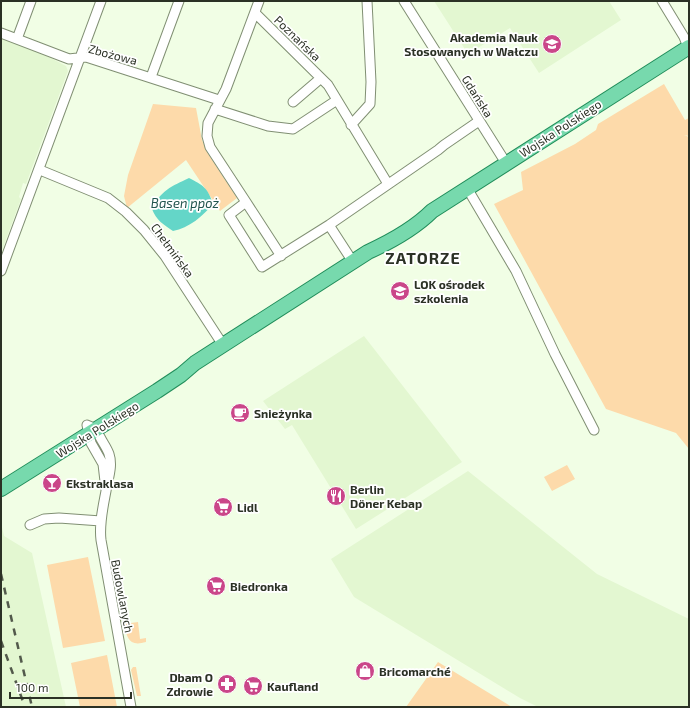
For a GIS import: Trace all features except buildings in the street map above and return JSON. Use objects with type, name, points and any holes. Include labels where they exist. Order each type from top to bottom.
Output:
[{"type":"main road","name":"Wojska Polskiego","points":[[1,489],[65,449],[152,384],[178,370],[192,366],[368,252],[388,243],[410,230],[423,220],[432,210],[689,47]]},
{"type":"main road","name":"Wojska Polskiego","points":[[1,485],[38,457],[90,430]]},
{"type":"street","points":[[17,39],[31,1]]},
{"type":"street","points":[[1,271],[40,170],[79,58],[101,1]]},
{"type":"street","points":[[151,77],[179,1]]},
{"type":"street","points":[[259,1],[226,90],[219,100],[208,123],[207,136],[210,147],[281,256]]},
{"type":"street","points":[[351,125],[370,104],[371,82],[366,1]]},
{"type":"street","name":"Gdańska","points":[[404,1],[506,163]]},
{"type":"street","points":[[662,1],[689,47]]},
{"type":"street","name":"Poznańska","points":[[255,13],[328,85],[388,184]]},
{"type":"street","name":"Zbożowa","points":[[1,33],[69,58],[86,57],[219,100]]},
{"type":"street","points":[[292,102],[321,78]]},
{"type":"street","points":[[215,109],[268,126],[292,129],[338,100]]},
{"type":"street","points":[[246,202],[229,215],[262,267],[329,224],[479,121]]},
{"type":"street","name":"Chełmińska","points":[[40,170],[108,198],[126,212],[144,230],[164,256],[223,345]]},
{"type":"street","points":[[467,188],[516,271],[555,354],[594,430]]},
{"type":"street","points":[[329,224],[352,262]]},
{"type":"street","name":"Budowlanych","points":[[90,430],[91,443],[103,464],[106,490]]},
{"type":"street","name":"Budowlanych","points":[[90,430],[109,454],[110,475],[101,521],[100,540],[131,707]]},
{"type":"street","points":[[65,449],[82,446],[95,450]]},
{"type":"street","points":[[30,525],[44,519],[59,518],[101,521]]},
{"type":"shaded area","name":"Akademia Nauk Stosowanych w Wałczu","points":[[434,1],[609,1],[621,20],[539,73],[510,28],[468,54]]},
{"type":"shaded area","points":[[1,38],[47,56],[66,66],[68,71],[26,184],[23,183],[19,197],[21,199],[1,253]]},
{"type":"shaded area","points":[[664,84],[685,120],[689,118],[689,136],[684,135],[689,137],[689,449],[676,433],[606,409],[494,204],[523,190],[521,172],[575,144],[596,130],[598,124]]},
{"type":"shaded area","points":[[153,104],[196,108],[202,140],[207,152],[237,198],[220,211],[186,160],[127,208],[124,196],[128,175]]},
{"type":"shaded area","points":[[364,336],[462,462],[356,529],[292,425],[285,429],[263,401]]},
{"type":"shaded area","points":[[567,465],[575,479],[552,491],[544,477]]},
{"type":"shaded area","points":[[468,471],[597,574],[689,619],[689,707],[538,707],[520,698],[354,597],[331,559]]},
{"type":"shaded area","points":[[1,523],[4,536],[32,553],[66,707],[1,707]]},
{"type":"shaded area","points":[[88,557],[105,641],[63,648],[47,565]]},
{"type":"shaded area","points":[[138,622],[140,639],[146,638],[146,642],[132,642],[126,633],[124,624]]},
{"type":"shaded area","points":[[107,655],[117,707],[80,707],[71,663]]},
{"type":"shaded area","points":[[438,662],[512,707],[406,707]]},
{"type":"shaded area","points":[[133,667],[136,667],[141,696],[137,696],[131,670]]},
{"type":"water","name":"Basen ppoż","points":[[189,178],[198,183],[207,191],[213,204],[195,221],[185,227],[173,231],[158,219],[152,209],[163,193]]},
{"type":"railway","points":[[1,574],[32,707]]},
{"type":"railway","points":[[1,641],[25,707]]},
{"type":"place","name":"Akademia Nauk Stosowanych w Wałczu","points":[[552,44]]},
{"type":"place","name":"LOK ośrodek szkolenia","points":[[400,291]]},
{"type":"place","name":"Snieżynka","points":[[240,413]]},
{"type":"place","name":"Ekstraklasa","points":[[52,483]]},
{"type":"place","name":"Berlin Döner Kebap","points":[[336,496]]},
{"type":"place","name":"Lidl","points":[[223,507]]},
{"type":"place","name":"Biedronka","points":[[216,586]]},
{"type":"place","name":"Bricomarché","points":[[365,671]]},
{"type":"place","name":"Dbam O Zdrowie","points":[[227,684]]},
{"type":"place","name":"Kaufland","points":[[253,686]]},
{"type":"district","name":"ZATORZE","points":[[423,257]]}]
